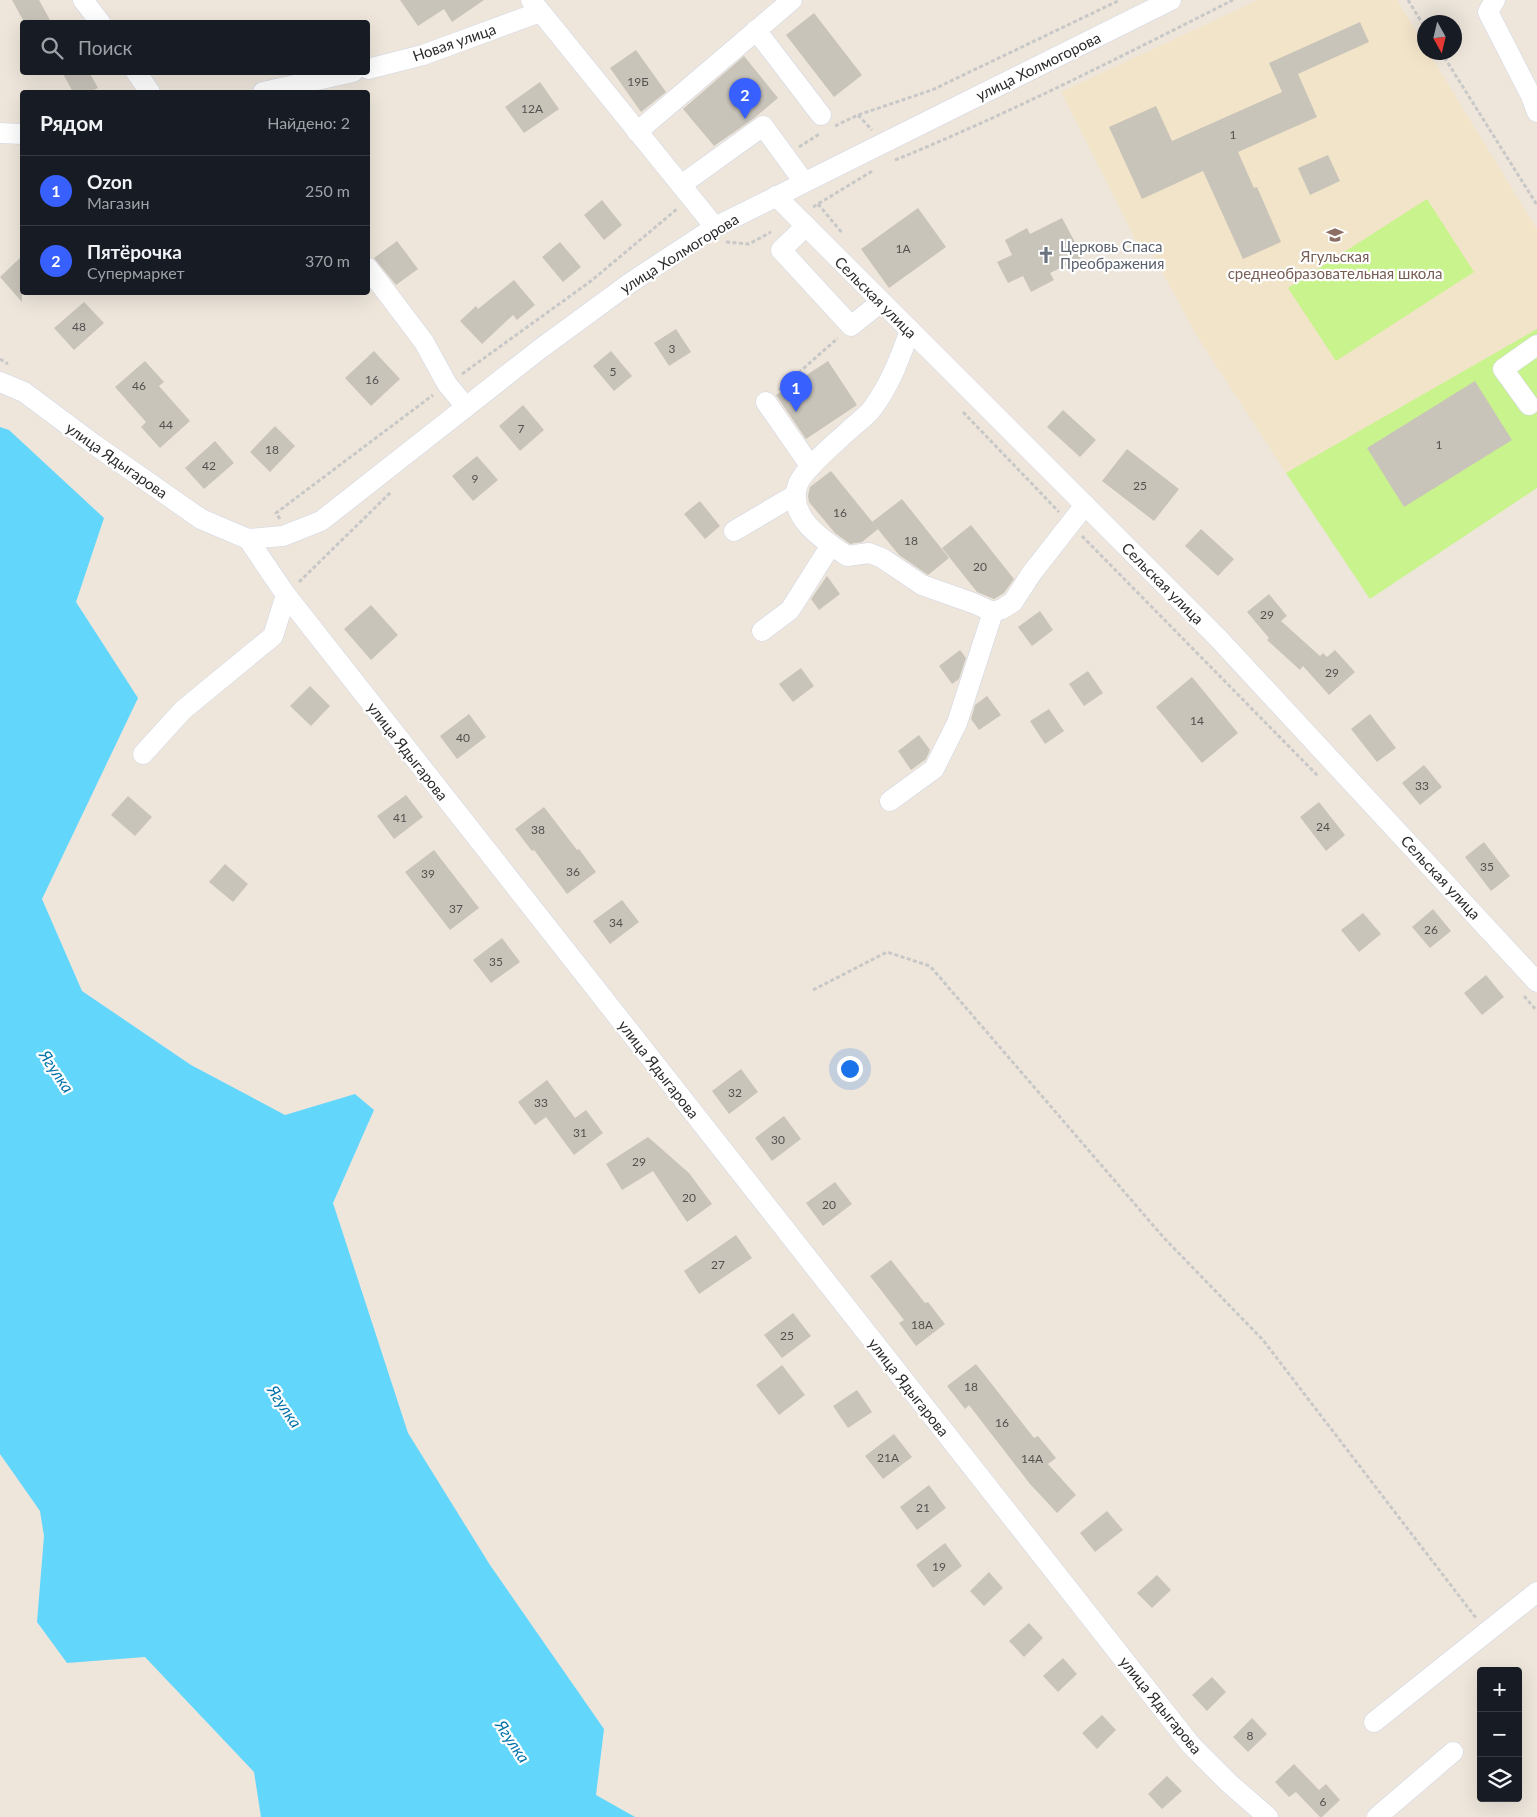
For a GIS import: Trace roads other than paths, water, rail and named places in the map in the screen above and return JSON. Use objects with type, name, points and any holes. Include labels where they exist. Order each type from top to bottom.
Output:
[{"type":"street","points":[[83,0],[98,20]]},
{"type":"street","points":[[637,132],[792,0]]},
{"type":"street","name":"улица Холмогорова","points":[[248,539],[283,536],[321,521],[540,349],[607,300],[719,235],[776,196],[1171,0]]},
{"type":"street","points":[[1486,4],[1537,112]]},
{"type":"street","points":[[536,6],[686,191],[719,235]]},
{"type":"street","name":"Новая улица","points":[[370,68],[423,55],[536,6]]},
{"type":"street","points":[[756,30],[826,124]]},
{"type":"street","points":[[138,75],[149,90]]},
{"type":"street","points":[[272,90],[340,75]]},
{"type":"street","points":[[686,191],[764,126],[804,182]]},
{"type":"street","points":[[0,133],[20,134]]},
{"type":"street","name":"Сельская улица","points":[[776,196],[1218,638],[1537,982]]},
{"type":"street","points":[[801,222],[781,250],[851,326],[881,302]]},
{"type":"street","points":[[370,271],[424,342],[448,384],[466,407]]},
{"type":"street","points":[[910,330],[892,378],[871,410],[811,467],[798,482],[795,495],[797,511],[804,522],[847,556],[869,554],[882,558],[922,585],[993,612],[1014,602],[1031,574],[1085,505]]},
{"type":"street","points":[[1529,405],[1503,369],[1537,345]]},
{"type":"street","name":"улица Ядыгарова","points":[[4,373],[24,392],[95,445],[202,519],[248,539],[286,595],[1191,1745],[1230,1784],[1268,1817]]},
{"type":"street","points":[[766,402],[811,467]]},
{"type":"street","points":[[734,531],[795,495]]},
{"type":"street","points":[[762,631],[790,610],[831,545]]},
{"type":"street","points":[[143,754],[183,710],[274,636],[286,595]]},
{"type":"street","points":[[890,801],[934,769],[957,722],[993,612]]},
{"type":"street","points":[[1374,1722],[1537,1592]]},
{"type":"street","points":[[1377,1817],[1453,1752]]},
{"type":"water","name":"Ягулка","points":[[0,427],[9,430],[104,518],[76,602],[138,698],[42,899],[82,991],[191,1065],[285,1115],[355,1094],[374,1110],[333,1203],[408,1433],[490,1565],[604,1729],[596,1795],[635,1817],[261,1817],[254,1772],[145,1657],[67,1663],[37,1622],[44,1536],[40,1511],[0,1454]]},
{"type":"place","name":"Пятёрочка","points":[[745,119]]},
{"type":"place","name":"Ягульская среднеобразовательная школа","points":[[1335,235]]},
{"type":"place","name":"Церковь Спаса Преображения","points":[[1046,255]]},
{"type":"place","name":"Ozon","points":[[796,412]]}]
